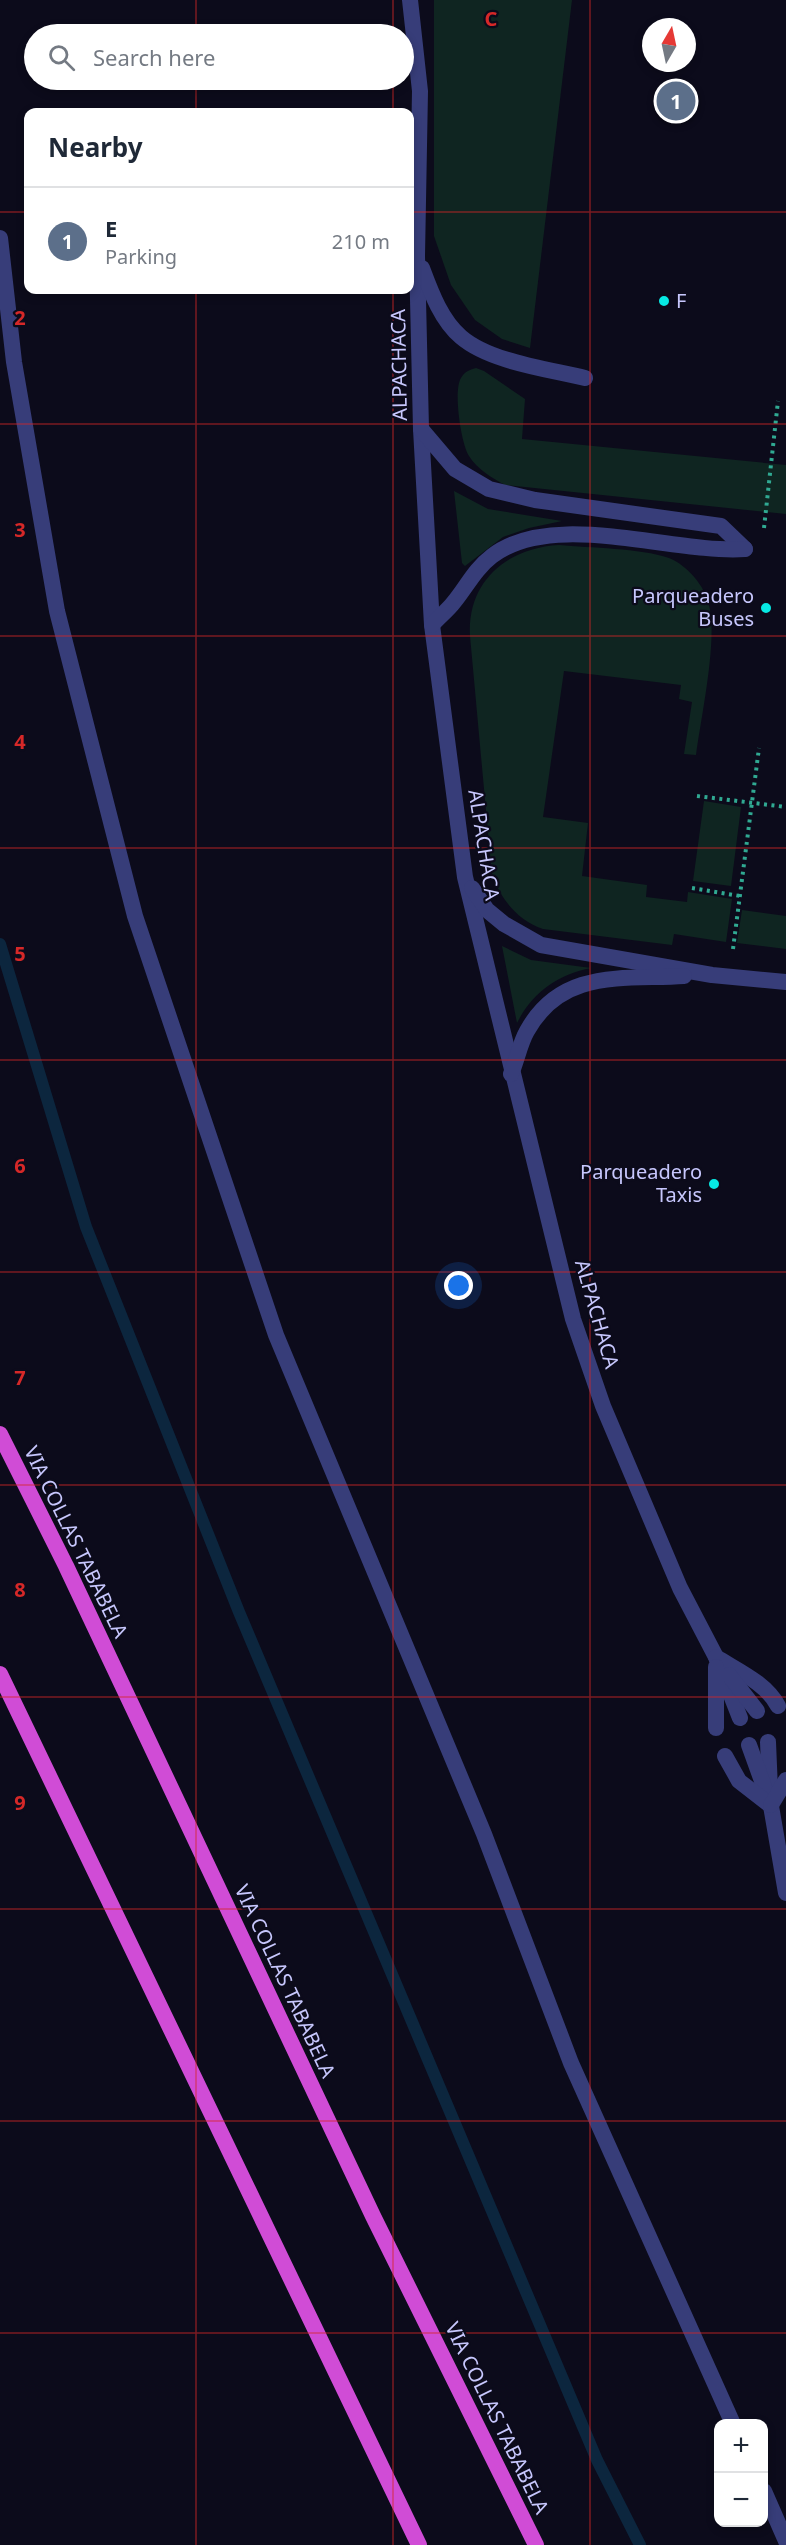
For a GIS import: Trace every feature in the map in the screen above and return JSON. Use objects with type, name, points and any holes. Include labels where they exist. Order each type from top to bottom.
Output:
[{"type":"highway","name":"VIA COLLAS TABABELA","points":[[0,1434],[66,1566],[373,2216],[536,2545]]},
{"type":"highway","points":[[0,1674],[419,2545]]},
{"type":"lane","name":"ALPACHACA","points":[[410,0],[413,24]]},
{"type":"lane","name":"ALPACHACA","points":[[414,36],[420,91],[417,256],[421,429],[432,625],[465,877],[511,1074],[573,1319],[603,1406],[680,1588],[716,1657],[740,1718]]},
{"type":"lane","points":[[0,238],[14,362],[57,611],[135,916],[276,1335],[484,1834],[571,2063],[731,2419]]},
{"type":"lane","points":[[417,256],[431,293],[446,319],[461,338],[507,360],[585,378]]},
{"type":"lane","points":[[421,429],[455,469],[489,489],[535,501],[721,526],[745,549],[717,551],[566,534],[526,539],[493,555],[469,579],[455,602],[432,625]]},
{"type":"lane","points":[[465,877],[487,910],[504,924],[542,945],[712,975]]},
{"type":"lane","points":[[511,1074],[527,1031],[549,1003],[586,982],[611,978],[712,975],[786,982]]},
{"type":"lane","name":"ALPACHACA","points":[[716,1657],[757,1711]]},
{"type":"lane","name":"ALPACHACA","points":[[716,1657],[716,1728]]},
{"type":"lane","points":[[716,1657],[762,1686],[773,1695],[778,1706]]},
{"type":"lane","points":[[768,1742],[771,1806],[786,1893]]},
{"type":"lane","points":[[749,1745],[771,1806]]},
{"type":"lane","points":[[725,1756],[740,1781],[771,1806]]},
{"type":"lane","points":[[771,1806],[786,1780]]},
{"type":"lane","points":[[768,2500],[786,2541]]},
{"type":"path","points":[[763,540],[778,401]]},
{"type":"path","points":[[729,976],[759,748]]},
{"type":"path","points":[[697,796],[786,807]]},
{"type":"path","points":[[692,888],[740,896]]},
{"type":"green space","points":[[434,0],[572,0],[530,348],[502,339],[475,320],[451,285],[434,236]]},
{"type":"green space","points":[[476,368],[525,399],[522,439],[786,465],[786,514],[505,485],[476,465],[469,456],[463,440],[458,405],[459,385],[464,374]]},
{"type":"green space","points":[[454,491],[488,509],[562,521],[529,528],[503,537],[465,566],[462,563]]},
{"type":"green space","points":[[559,545],[644,552],[676,561],[689,571],[707,598],[711,620],[710,658],[696,755],[684,754],[692,702],[679,699],[681,685],[564,671],[543,817],[588,823],[582,876],[647,885],[646,897],[687,902],[688,892],[732,899],[726,942],[674,934],[672,945],[543,929],[518,915],[506,901],[492,876],[470,636],[471,616],[475,599],[483,584],[494,571],[523,553]]},
{"type":"green space","points":[[704,801],[741,807],[731,886],[693,881]]},
{"type":"green space","points":[[742,910],[786,916],[786,949],[737,943]]},
{"type":"green space","points":[[502,946],[531,960],[591,968],[568,975],[547,987],[530,1003],[517,1023]]},
{"type":"waterway","points":[[0,944],[86,1227],[239,1612],[597,2460],[640,2545]]},
{"type":"place","name":"E","points":[[676,101]]},
{"type":"place","name":"F","points":[[664,301]]},
{"type":"place","name":"Parqueadero Buses","points":[[766,608]]},
{"type":"place","name":"Parqueadero Taxis","points":[[714,1184]]}]
